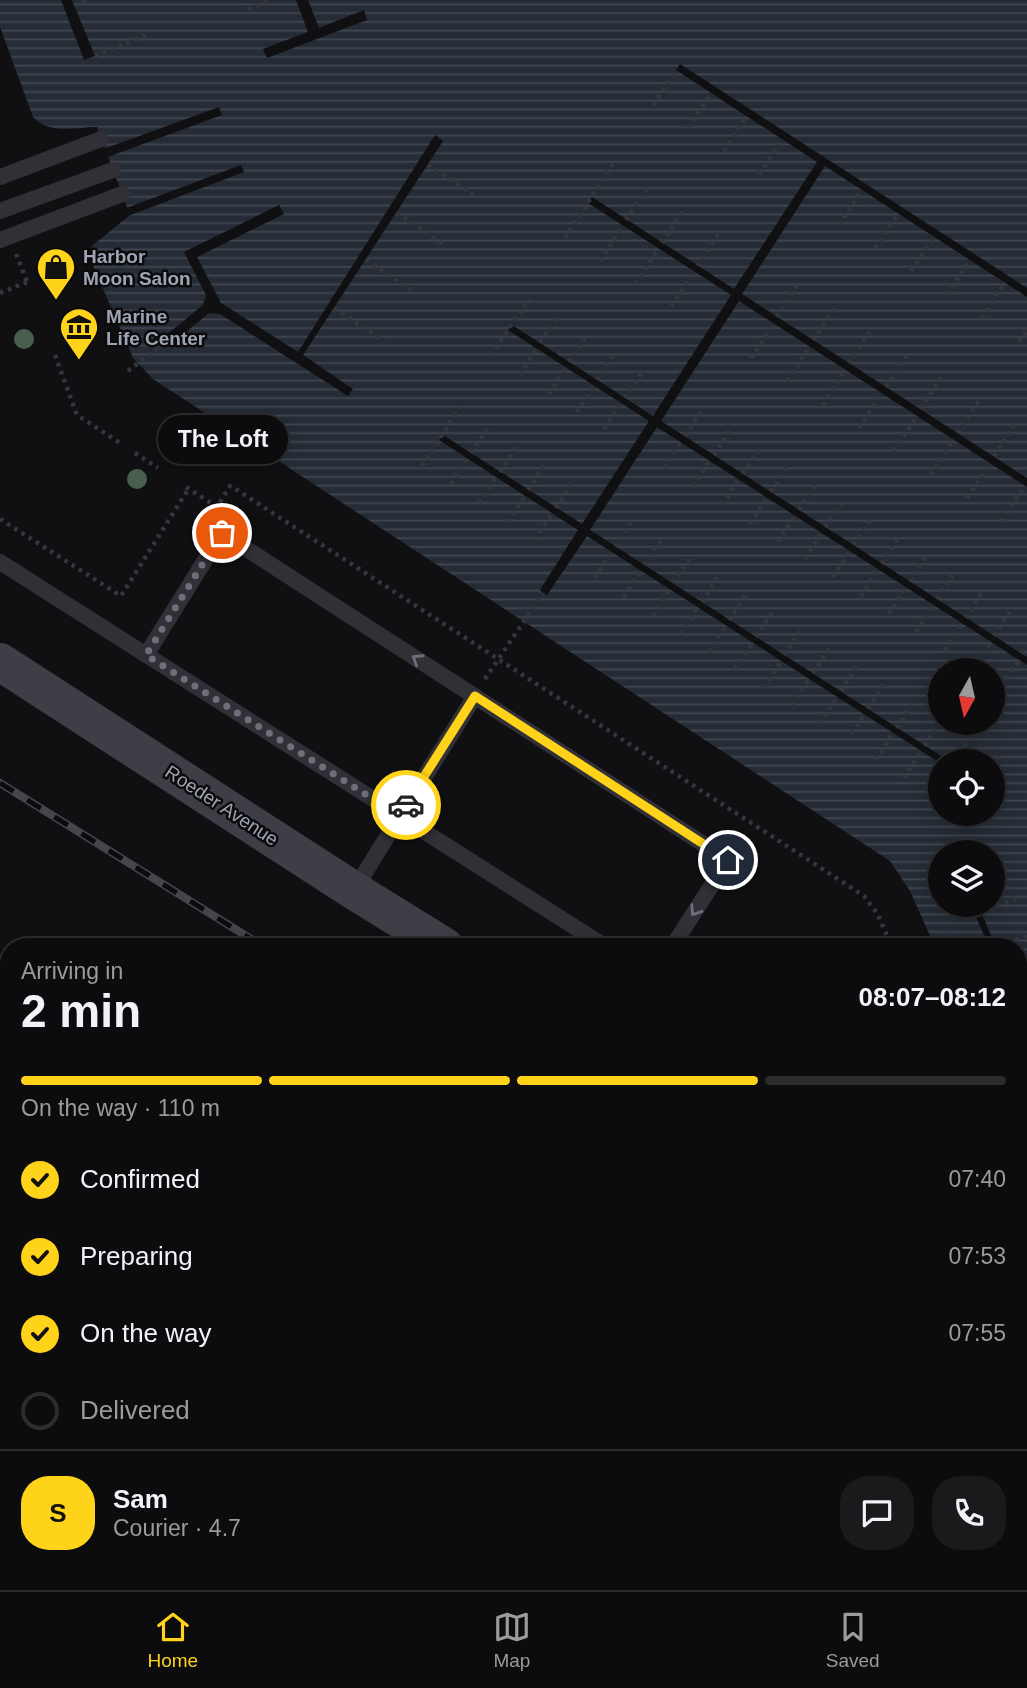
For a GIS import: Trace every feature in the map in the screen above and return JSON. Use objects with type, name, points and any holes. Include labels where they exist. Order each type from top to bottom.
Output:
[{"type":"street","name":"Roeder Avenue","points":[[0,662],[430,938]]},
{"type":"lane","points":[[0,177],[101,139]]},
{"type":"lane","points":[[0,211],[113,170]]},
{"type":"lane","points":[[0,240],[122,194]]},
{"type":"lane","points":[[146,655],[222,533],[728,860],[678,938]]},
{"type":"lane","points":[[0,562],[592,938]]},
{"type":"lane","points":[[353,890],[475,696]]},
{"type":"path","points":[[74,5],[87,0]]},
{"type":"path","points":[[248,9],[272,0]]},
{"type":"path","points":[[94,56],[149,34]]},
{"type":"path","points":[[653,105],[676,70]]},
{"type":"path","points":[[688,128],[711,93]]},
{"type":"path","points":[[724,151],[746,116]]},
{"type":"path","points":[[759,174],[782,139]]},
{"type":"path","points":[[565,238],[614,162]]},
{"type":"path","points":[[428,166],[477,197]]},
{"type":"path","points":[[626,220],[649,184]]},
{"type":"path","points":[[839,225],[862,190]]},
{"type":"path","points":[[662,243],[685,207]]},
{"type":"path","points":[[397,213],[446,246]]},
{"type":"path","points":[[875,248],[898,214]]},
{"type":"path","points":[[600,261],[623,226]]},
{"type":"path","points":[[698,265],[720,230]]},
{"type":"path","points":[[911,271],[934,237]]},
{"type":"path","points":[[636,284],[658,249]]},
{"type":"path","points":[[366,260],[415,293]]},
{"type":"path","points":[[947,295],[970,260]]},
{"type":"path","points":[[671,306],[694,272]]},
{"type":"path","points":[[0,292],[28,283],[24,275]]},
{"type":"path","points":[[777,317],[800,281]]},
{"type":"path","points":[[982,318],[1005,282]]},
{"type":"path","points":[[491,356],[529,298]]},
{"type":"path","points":[[813,340],[837,305]]},
{"type":"path","points":[[334,308],[384,341]]},
{"type":"path","points":[[540,343],[558,316]]},
{"type":"path","points":[[751,358],[774,323]]},
{"type":"path","points":[[849,363],[872,328]]},
{"type":"path","points":[[1019,342],[1027,330]]},
{"type":"path","points":[[549,394],[587,335]]},
{"type":"path","points":[[128,371],[168,340]]},
{"type":"path","points":[[787,381],[810,346]]},
{"type":"path","points":[[520,375],[537,349]]},
{"type":"path","points":[[886,387],[909,351]]},
{"type":"path","points":[[597,380],[615,353]]},
{"type":"path","points":[[55,355],[77,415],[123,445]]},
{"type":"path","points":[[823,405],[845,369]]},
{"type":"path","points":[[625,398],[643,371]]},
{"type":"path","points":[[921,409],[944,373]]},
{"type":"path","points":[[577,412],[594,386]]},
{"type":"path","points":[[859,428],[882,393]]},
{"type":"path","points":[[958,433],[981,397]]},
{"type":"path","points":[[604,429],[621,403]]},
{"type":"path","points":[[422,466],[460,407]]},
{"type":"path","points":[[685,436],[702,410]]},
{"type":"path","points":[[894,450],[917,416]]},
{"type":"path","points":[[994,456],[1017,420]]},
{"type":"path","points":[[451,484],[489,426]]},
{"type":"path","points":[[713,455],[731,428]]},
{"type":"path","points":[[931,474],[954,439]]},
{"type":"path","points":[[664,468],[681,442]]},
{"type":"path","points":[[500,472],[517,445]]},
{"type":"path","points":[[743,474],[760,447]]},
{"type":"path","points":[[135,453],[158,468]]},
{"type":"path","points":[[693,487],[710,460]]},
{"type":"path","points":[[508,522],[546,463]]},
{"type":"path","points":[[967,498],[990,463]]},
{"type":"path","points":[[771,492],[788,465]]},
{"type":"path","points":[[480,503],[496,477]]},
{"type":"path","points":[[722,505],[739,480]]},
{"type":"path","points":[[556,508],[573,481]]},
{"type":"path","points":[[799,510],[816,484]]},
{"type":"path","points":[[0,519],[121,596],[188,487],[217,507],[230,486],[864,896],[877,913],[888,938]]},
{"type":"path","points":[[1002,521],[1025,486]]},
{"type":"path","points":[[750,524],[767,497]]},
{"type":"path","points":[[825,527],[843,501]]},
{"type":"path","points":[[535,540],[552,514]]},
{"type":"path","points":[[778,542],[795,515]]},
{"type":"path","points":[[854,545],[871,519]]},
{"type":"path","points":[[616,547],[633,520]]},
{"type":"path","points":[[805,559],[822,533]]},
{"type":"path","points":[[882,564],[899,537]]},
{"type":"path","points":[[645,565],[662,538]]},
{"type":"path","points":[[833,578],[850,551]]},
{"type":"path","points":[[595,578],[612,552]]},
{"type":"path","points":[[910,582],[927,555]]},
{"type":"path","points":[[673,583],[691,557]]},
{"type":"path","points":[[861,596],[878,569]]},
{"type":"path","points":[[624,597],[641,570]]},
{"type":"path","points":[[937,599],[954,573]]},
{"type":"path","points":[[702,602],[719,575]]},
{"type":"path","points":[[889,614],[906,587]]},
{"type":"path","points":[[653,615],[670,589]]},
{"type":"path","points":[[966,618],[982,592]]},
{"type":"path","points":[[498,659],[543,593]]},
{"type":"path","points":[[729,620],[747,593]]},
{"type":"path","points":[[916,632],[934,605]]},
{"type":"path","points":[[681,634],[698,607]]},
{"type":"path","points":[[994,636],[1011,610]]},
{"type":"path","points":[[756,637],[774,611]]},
{"type":"path","points":[[944,650],[962,623]]},
{"type":"path","points":[[709,652],[726,625]]},
{"type":"path","points":[[764,688],[802,629]]},
{"type":"path","points":[[980,658],[990,642]]},
{"type":"path","points":[[735,669],[753,643]]},
{"type":"path","points":[[1022,654],[1027,646]]},
{"type":"path","points":[[813,673],[830,648]]},
{"type":"path","points":[[1005,680],[1018,660]]},
{"type":"path","points":[[841,691],[858,665]]},
{"type":"path","points":[[792,705],[809,679]]},
{"type":"path","points":[[868,709],[885,683]]},
{"type":"path","points":[[820,724],[837,697]]},
{"type":"path","points":[[897,728],[914,701]]},
{"type":"path","points":[[847,741],[864,715]]},
{"type":"path","points":[[876,760],[893,733]]},
{"type":"path","points":[[925,746],[932,735]]},
{"type":"path","points":[[963,749],[970,738]]},
{"type":"path","points":[[904,778],[921,752]]},
{"type":"path","points":[[1005,903],[1017,898]]},
{"type":"shaded area","points":[[0,0],[1027,0],[1027,938],[931,938],[910,891],[890,861],[153,379],[133,358],[89,252],[93,245],[130,215],[97,127],[55,128],[39,123],[33,117],[0,27]]},
{"type":"pier","points":[[61,0],[72,0],[95,56],[84,60]]},
{"type":"pier","points":[[296,0],[308,0],[319,28],[364,10],[367,20],[267,58],[263,49],[308,32]]},
{"type":"pier","points":[[680,64],[1027,288],[1027,297],[825,166],[742,294],[1027,478],[1027,487],[739,301],[661,421],[1027,657],[1027,665],[657,427],[590,530],[930,749],[928,749],[928,755],[587,536],[547,595],[543,593],[540,590],[578,530],[439,440],[443,435],[582,524],[649,421],[508,330],[512,325],[653,416],[731,295],[588,203],[592,197],[734,289],[817,162],[676,70]]},
{"type":"pier","points":[[219,107],[222,115],[105,158],[101,150]]},
{"type":"pier","points":[[435,135],[443,141],[303,355],[353,389],[348,396],[220,314],[209,313],[171,344],[165,336],[203,305],[206,295],[184,252],[279,205],[284,214],[197,257],[221,303],[298,352]]},
{"type":"pier","points":[[241,165],[244,172],[120,219],[126,214],[124,209]]},
{"type":"pier","points":[[976,917],[983,917],[992,938],[985,938]]},
{"type":"railway","points":[[0,783],[250,938]]},
{"type":"way so far","points":[[222,533],[146,655],[400,816],[406,805]]},
{"type":"place","name":"Harbor Moon Salon","points":[[56,301]]},
{"type":"place","name":"Marine Life Center","points":[[79,361]]},
{"type":"place","name":"The Loft","points":[[222,533]]},
{"type":"route","points":[[406,805],[475,696],[728,860]]}]
